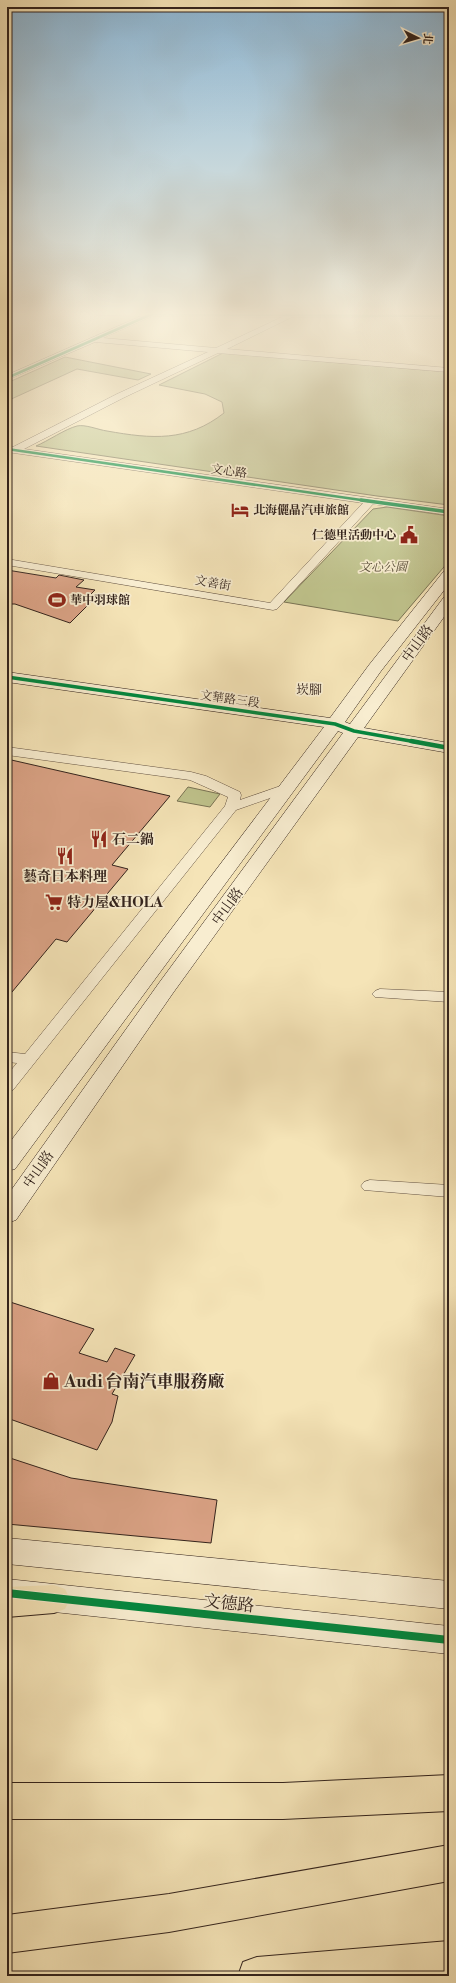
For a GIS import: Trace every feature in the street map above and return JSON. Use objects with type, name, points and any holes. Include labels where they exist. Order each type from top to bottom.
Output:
[{"type":"highway","points":[[7,1602],[54,1599]]},
{"type":"highway","points":[[7,1801],[228,1802],[412,1796],[449,1793]]},
{"type":"highway","points":[[7,1934],[169,1913],[449,1863]]},
{"type":"highway","points":[[257,1976],[449,1960]]},
{"type":"main road","name":"中山路","points":[[7,1163],[289,786],[375,668],[449,574]]},
{"type":"main road","name":"中山路","points":[[7,1214],[171,982],[449,600]]},
{"type":"main road","name":"文華路三段","points":[[7,677],[335,724],[354,731],[449,748]]},
{"type":"main road","name":"文德路","points":[[7,1551],[449,1595]]},
{"type":"main road","name":"文德路","points":[[7,1593],[449,1640]]},
{"type":"street","points":[[9,451],[101,406]]},
{"type":"street","name":"文心路","points":[[9,451],[449,512]]},
{"type":"street","name":"文善街","points":[[7,562],[273,607],[371,500]]},
{"type":"street","points":[[7,751],[191,776],[202,779],[235,796],[231,807],[7,1086]]},
{"type":"street","points":[[231,807],[289,786]]},
{"type":"street","points":[[380,994],[449,997]]},
{"type":"street","points":[[7,1057],[28,1059]]},
{"type":"street","points":[[370,1186],[449,1191]]},
{"type":"green space","points":[[223,406],[449,406],[449,505],[377,496],[36,446],[77,426],[88,426],[139,436],[168,436],[183,434],[210,422],[224,413]]},
{"type":"green space","name":"文心公園","points":[[387,507],[449,516],[449,561],[398,621],[284,602],[373,509]]},
{"type":"green space","points":[[188,787],[220,794],[210,807],[177,801]]},
{"type":"building","points":[[7,570],[56,578],[59,575],[84,580],[76,587],[95,590],[90,595],[97,596],[70,623],[15,604],[7,604]]},
{"type":"building","name":"特力屋&HOLA","points":[[7,759],[170,796],[112,865],[128,869],[67,942],[56,939],[7,998]]},
{"type":"building","name":"Audi 台南汽車服務廠","points":[[7,1301],[94,1329],[79,1353],[107,1362],[115,1348],[135,1355],[112,1394],[118,1396],[112,1422],[97,1450],[7,1418]]},
{"type":"building","points":[[7,1457],[71,1478],[217,1500],[211,1543],[7,1524]]},
{"type":"cycle path","points":[[7,449],[449,512]]},
{"type":"cycle path","points":[[7,677],[335,724],[354,731],[449,748]]},
{"type":"cycle path","points":[[7,1593],[449,1640]]},
{"type":"place","name":"北海儷晶汽車旅館","points":[[240,510]]},
{"type":"place","name":"仁德里活動中心","points":[[409,535]]},
{"type":"place","name":"華中羽球館","points":[[57,600]]},
{"type":"place","name":"石二鍋","points":[[99,839]]},
{"type":"place","name":"藝奇日本料理","points":[[65,856]]},
{"type":"place","name":"特力屋&HOLA","points":[[54,902]]},
{"type":"place","name":"Audi 台南汽車服務廠","points":[[51,1381]]},
{"type":"district","name":"崁腳","points":[[309,689]]}]
